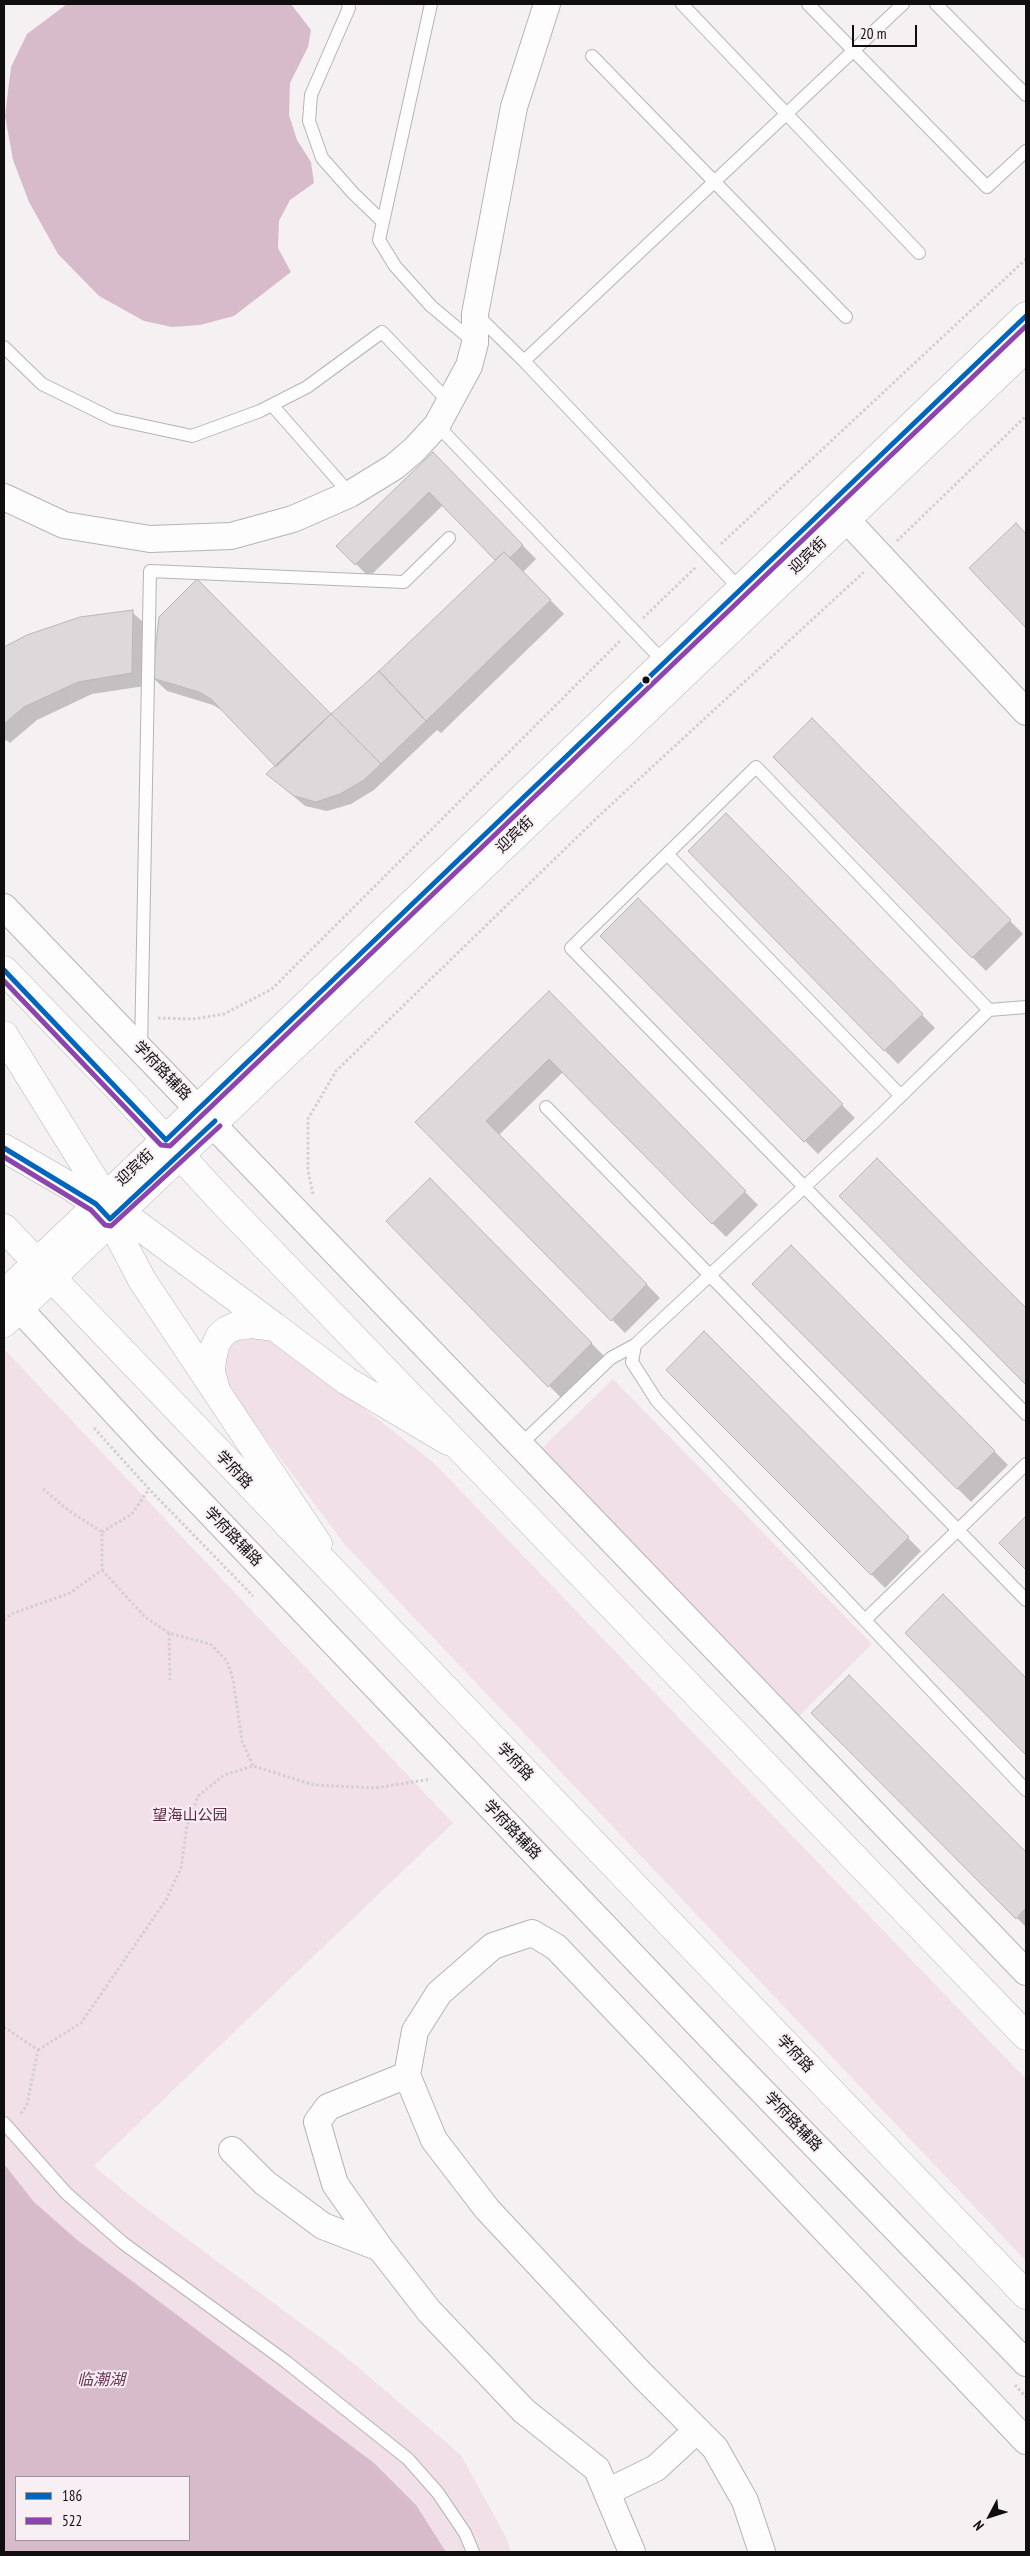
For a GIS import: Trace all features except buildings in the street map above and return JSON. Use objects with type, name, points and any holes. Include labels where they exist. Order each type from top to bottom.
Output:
[{"type":"main road","name":"迎宾街","points":[[7,1302],[173,1147],[839,511],[1026,316]]},
{"type":"main road","name":"迎宾街","points":[[205,1116],[741,590],[839,511],[1026,348]]},
{"type":"main road","points":[[4,970],[462,1450],[1026,2036]]},
{"type":"main road","points":[[4,1036],[108,1208],[142,1280],[345,1584]]},
{"type":"main road","points":[[4,1148],[108,1208],[347,1381],[462,1450]]},
{"type":"main road","name":"学府路","points":[[4,1228],[1026,2295]]},
{"type":"main road","points":[[219,1398],[211,1372],[215,1346],[220,1336],[236,1326],[250,1324],[274,1327]]},
{"type":"street","points":[[4,497],[64,525],[150,538],[231,536],[293,518],[350,494],[394,467],[444,414],[469,366],[475,343],[475,314],[514,107],[547,4]]},
{"type":"street","points":[[839,511],[1026,712]]},
{"type":"street","name":"学府路辅路","points":[[4,907],[520,1445],[1020,1961]]},
{"type":"street","name":"学府路辅路","points":[[7,1302],[734,2062],[1026,2364]]},
{"type":"street","points":[[762,2552],[746,2501],[716,2448],[643,2376],[487,2208],[434,2140],[408,2075],[416,2031],[439,1993],[493,1946],[532,1933],[556,1947],[1026,2441]]},
{"type":"street","points":[[408,2075],[328,2107],[317,2122],[335,2184],[380,2248],[430,2310],[524,2411],[597,2469],[632,2552]]},
{"type":"street","points":[[232,2150],[265,2183],[322,2226],[380,2248]]},
{"type":"street","points":[[607,2492],[656,2468],[697,2430]]},
{"type":"lane","points":[[348,4],[349,8],[311,95],[309,121],[322,158],[352,193],[383,222]]},
{"type":"lane","points":[[431,4],[379,240],[395,266],[431,306],[475,343]]},
{"type":"lane","points":[[682,4],[919,253]]},
{"type":"lane","points":[[808,4],[986,187],[1026,151]]},
{"type":"lane","points":[[524,361],[903,4]]},
{"type":"lane","points":[[936,4],[1026,95]]},
{"type":"lane","points":[[592,56],[846,317]]},
{"type":"lane","points":[[475,314],[524,361],[741,590]]},
{"type":"lane","points":[[4,347],[42,384],[113,419],[192,436],[272,405],[307,387],[382,332],[444,414],[632,629],[665,663]]},
{"type":"lane","points":[[272,405],[350,494]]},
{"type":"lane","points":[[141,1049],[150,571],[404,582],[449,538]]},
{"type":"lane","points":[[989,1010],[756,767],[571,948],[1026,1414]]},
{"type":"lane","points":[[667,854],[901,1096]]},
{"type":"lane","points":[[520,1445],[612,1358],[635,1345],[804,1188],[989,1010],[1026,1007]]},
{"type":"lane","points":[[546,1107],[711,1274],[1026,1600]]},
{"type":"lane","points":[[635,1345],[632,1362],[657,1402],[1026,1790]]},
{"type":"lane","points":[[865,1620],[1026,1464]]},
{"type":"lane","points":[[7,2127],[66,2192],[123,2243],[285,2361],[408,2459],[438,2493],[465,2533],[473,2552]]},
{"type":"path","points":[[192,1019],[224,1014],[272,989],[708,555],[1026,259]]},
{"type":"path","points":[[42,1488],[68,1510],[102,1532]]},
{"type":"path","points":[[102,1532],[132,1514],[149,1489]]},
{"type":"path","points":[[102,1532],[102,1570],[145,1617],[168,1632],[210,1644],[227,1661],[233,1680],[242,1741],[253,1766]]},
{"type":"path","points":[[4,1620],[11,1614],[70,1593],[102,1570]]},
{"type":"path","points":[[168,1632],[170,1680]]},
{"type":"path","points":[[7,2127],[27,2105],[38,2050],[81,2023],[166,1900],[181,1868],[187,1826],[198,1796],[224,1775],[253,1766],[314,1785],[375,1788],[431,1779]]},
{"type":"path","points":[[4,2026],[38,2050]]},
{"type":"green space","points":[[242,1332],[276,1340],[434,1463],[1026,2079],[1026,2261],[345,1545],[223,1381],[220,1356]]},
{"type":"green space","name":"望海山公园","points":[[4,1349],[453,1823],[94,2166],[136,2201],[341,2353],[461,2455],[506,2537],[511,2552],[4,2552]]},
{"type":"green space","points":[[613,1379],[872,1644],[797,1718],[540,1450]]},
{"type":"water","points":[[67,4],[291,4],[311,30],[308,47],[290,83],[289,115],[297,140],[311,162],[314,183],[290,200],[279,221],[278,248],[291,272],[234,316],[200,325],[172,327],[144,321],[99,296],[58,254],[29,202],[13,160],[5,116],[11,67],[27,34]]},
{"type":"water","name":"临潮湖","points":[[4,2164],[34,2202],[76,2239],[374,2463],[416,2505],[446,2552],[4,2552]]},
{"type":"transit line","name":"186","points":[[4,970],[166,1140],[1026,316]]},
{"type":"transit line","name":"522","points":[[4,981],[161,1145],[170,1146],[1026,326]]},
{"type":"transit line","name":"186","points":[[4,1148],[96,1204],[110,1219],[215,1121]]},
{"type":"transit line","name":"522","points":[[4,1157],[91,1210],[105,1225],[111,1226],[220,1126]]}]
